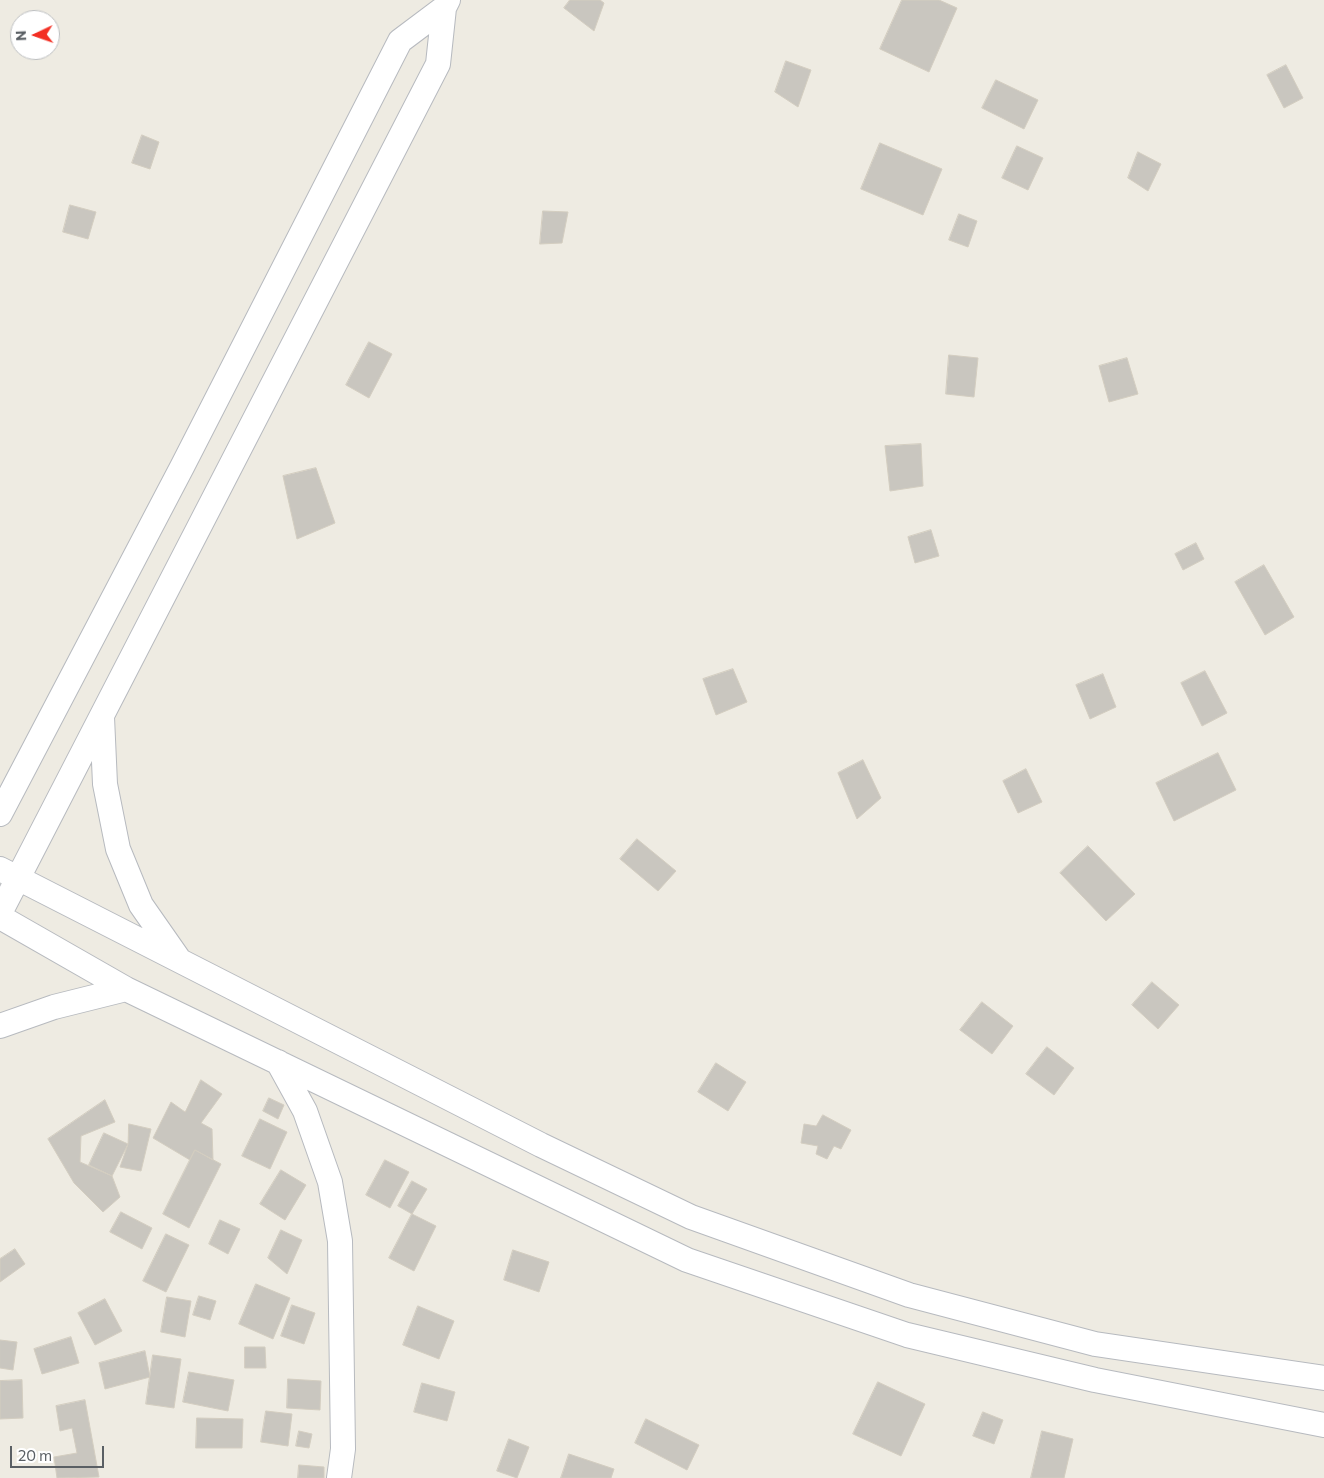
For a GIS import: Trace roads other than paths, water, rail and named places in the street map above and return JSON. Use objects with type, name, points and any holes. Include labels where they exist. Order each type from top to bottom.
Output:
[{"type":"street","points":[[0,913],[9,874],[102,715],[438,64],[446,4]]},
{"type":"street","points":[[0,814],[182,468],[400,41],[446,4]]},
{"type":"street","points":[[102,715],[105,784],[118,849],[141,905],[180,962]]},
{"type":"street","points":[[9,874],[541,1145],[691,1216],[909,1295],[1095,1344],[1324,1378]]},
{"type":"street","points":[[0,917],[126,990],[678,1256],[907,1335],[1095,1380],[1324,1425]]},
{"type":"street","points":[[0,1026],[54,1007],[126,990]]},
{"type":"street","points":[[278,1062],[305,1111],[330,1182],[340,1241],[343,1449],[339,1478]]}]
